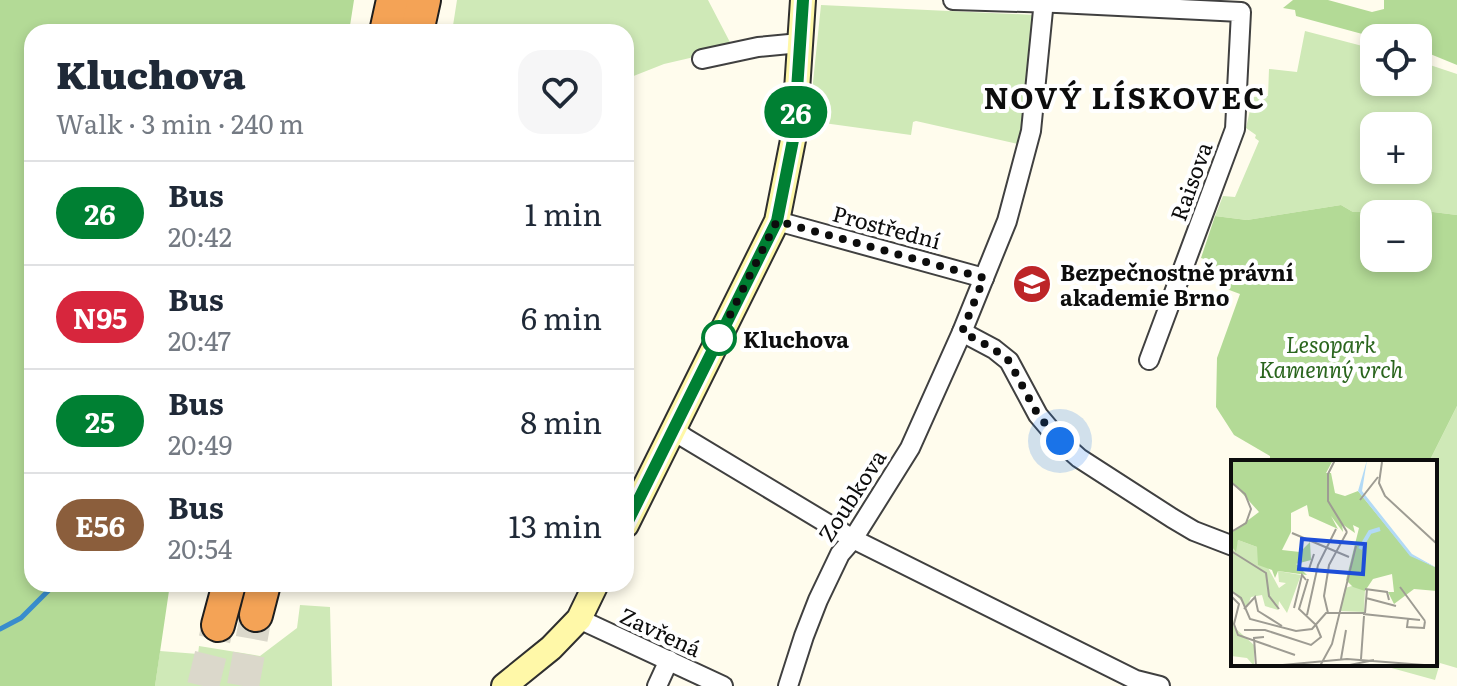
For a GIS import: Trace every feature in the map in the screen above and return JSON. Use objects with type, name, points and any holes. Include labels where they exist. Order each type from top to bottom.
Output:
[{"type":"highway","points":[[388,24],[393,0]]},
{"type":"highway","points":[[419,24],[424,0]]},
{"type":"highway","points":[[218,625],[227,592]]},
{"type":"highway","points":[[256,615],[262,592]]},
{"type":"street","points":[[634,509],[777,221],[794,135],[803,0]]},
{"type":"street","name":"Raisova","points":[[953,0],[1241,12],[1235,129],[1149,360]]},
{"type":"street","name":"Zoubkova","points":[[788,686],[818,600],[840,554],[853,539],[910,448],[1007,221],[1031,131],[1044,2]]},
{"type":"street","points":[[702,59],[758,47],[800,43]]},
{"type":"street","name":"Prostřední","points":[[777,221],[984,278]]},
{"type":"street","points":[[962,332],[1009,361],[1038,415],[1079,458],[1194,531],[1231,545]]},
{"type":"street","points":[[674,429],[853,539],[1136,680],[1160,686]]},
{"type":"street","points":[[504,686],[551,648],[579,619],[592,592]]},
{"type":"street","name":"Zavřená","points":[[579,619],[723,686]]},
{"type":"street","points":[[657,686],[669,660]]},
{"type":"green space","points":[[0,0],[354,0],[350,24],[24,24],[24,592],[169,592],[155,686],[0,686]]},
{"type":"green space","points":[[457,0],[708,0],[733,48],[664,64],[634,76],[634,24],[453,24]]},
{"type":"green space","points":[[1293,0],[1328,0],[1372,12],[1384,9],[1384,0],[1457,0],[1457,65],[1432,55],[1432,24],[1360,24],[1360,33],[1296,16],[1295,10],[1283,8]]},
{"type":"green space","points":[[821,5],[1035,15],[1022,145],[916,121],[913,122],[911,135],[809,121]]},
{"type":"green space","points":[[1305,31],[1360,45],[1360,96],[1432,96],[1432,66],[1457,74],[1457,215],[1432,212],[1432,200],[1360,200],[1360,212],[1353,212],[1341,205],[1247,220],[1215,216],[1223,196],[1235,197],[1259,141],[1246,128],[1253,97],[1268,96],[1269,69],[1297,72]]},
{"type":"green space","name":"Lesopark Kamenný vrch","points":[[1341,205],[1353,212],[1360,212],[1360,272],[1432,272],[1432,212],[1457,215],[1457,406],[1430,460],[1270,460],[1270,456],[1234,435],[1216,407],[1217,358],[1240,294],[1224,288],[1229,271],[1201,258],[1215,216],[1247,220]]},
{"type":"green space","points":[[1457,406],[1457,668],[1440,663],[1435,680],[1384,666],[1437,666],[1437,460],[1430,460]]},
{"type":"green space","points":[[300,605],[330,607],[332,686],[155,686],[160,651],[198,654],[199,646],[260,656],[297,628]]},
{"type":"waterway","points":[[0,629],[21,618],[47,592]]},
{"type":"tunnel","points":[[243,686],[256,615]]},
{"type":"tunnel","points":[[203,686],[218,625]]},
{"type":"bus line","name":"26","points":[[634,509],[777,221],[794,135],[803,0]]},
{"type":"place","name":"Bezpečnostně právní akademie Brno","points":[[1032,284]]},
{"type":"place","name":"Kluchova","points":[[719,338]]},
{"type":"district","name":"NOVÝ LÍSKOVEC","points":[[1125,96]]},
{"type":"route","points":[[719,338],[777,221],[984,278],[962,332],[1009,361],[1038,415],[1060,441]]}]
